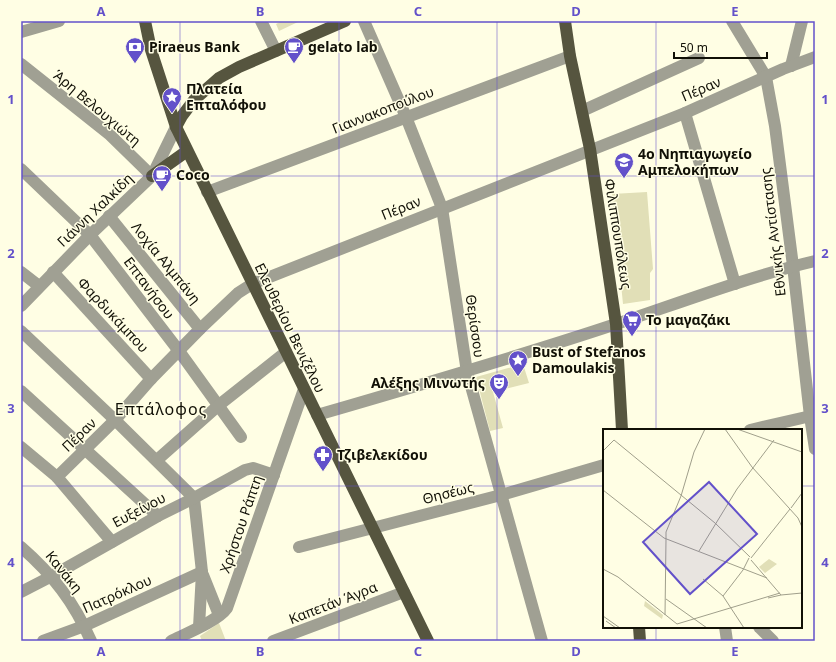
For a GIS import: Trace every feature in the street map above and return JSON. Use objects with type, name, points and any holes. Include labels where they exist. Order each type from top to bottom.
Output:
[{"type":"main road","name":"Ελευθερίου Βενιζέλου","points":[[145,21],[151,50],[176,127],[428,641]]},
{"type":"main road","points":[[176,127],[194,100],[216,80],[239,67],[345,21]]},
{"type":"main road","name":"Φιλιππουπόλεως","points":[[565,21],[570,56],[590,149],[616,324],[622,429]]},
{"type":"main road","points":[[152,176],[187,151]]},
{"type":"main road","points":[[639,628],[640,641]]},
{"type":"street","points":[[21,32],[59,21]]},
{"type":"street","points":[[261,21],[276,51]]},
{"type":"street","name":"Θερίσσου","points":[[364,21],[406,118],[442,208],[467,372],[542,641]]},
{"type":"street","name":"Εθνικής Αντίστασης","points":[[732,21],[766,77],[775,126],[812,415],[815,449]]},
{"type":"street","points":[[791,66],[802,21]]},
{"type":"street","name":"Γιαννακοπούλου","points":[[207,192],[570,56]]},
{"type":"street","name":"Πέραν","points":[[57,477],[116,420],[151,379],[200,329],[238,293],[252,284],[590,149],[685,113],[791,66],[815,57]]},
{"type":"street","points":[[582,111],[699,58]]},
{"type":"street","name":"Άρη Βελουχιώτη","points":[[21,64],[109,134],[152,176]]},
{"type":"street","points":[[685,113],[735,284]]},
{"type":"street","name":"Γιάννη Χαλκίδη","points":[[21,306],[109,216],[152,176],[176,127]]},
{"type":"street","name":"Επτανήσου","points":[[21,169],[90,235],[179,351],[241,437]]},
{"type":"street","name":"Λοχία Αλμπάνη","points":[[109,216],[200,329]]},
{"type":"street","points":[[317,415],[467,372],[735,284],[793,266],[815,261]]},
{"type":"street","points":[[21,272],[39,286]]},
{"type":"street","name":"Φαρδυκάμπου","points":[[53,272],[151,379]]},
{"type":"street","points":[[21,331],[116,420],[194,498],[202,572],[199,628]]},
{"type":"street","points":[[156,460],[219,405],[286,352]]},
{"type":"street","name":"Χρήστου Ράπτη","points":[[171,641],[187,637],[220,615],[228,606],[304,388]]},
{"type":"street","points":[[21,391],[158,516]]},
{"type":"street","points":[[754,429],[812,415]]},
{"type":"street","points":[[21,446],[57,477],[112,542]]},
{"type":"street","name":"Θησέως","points":[[298,547],[501,495],[603,465]]},
{"type":"street","name":"Ευξείνου","points":[[21,592],[158,516],[247,469],[253,468],[274,476]]},
{"type":"street","name":"Κανάκη","points":[[21,547],[52,576],[66,596],[91,641]]},
{"type":"street","points":[[202,572],[220,615]]},
{"type":"street","name":"Πατρόκλου","points":[[43,641],[84,626],[202,572]]},
{"type":"street","name":"Καπετάν Άγρα","points":[[273,641],[404,592]]},
{"type":"street","points":[[725,628],[727,641]]},
{"type":"street","points":[[760,628],[773,641]]},
{"type":"shaded area","points":[[282,21],[300,21],[279,31],[276,24]]},
{"type":"shaded area","points":[[647,192],[653,269],[650,273],[650,300],[623,304],[612,194]]},
{"type":"shaded area","points":[[523,364],[529,383],[493,392],[503,428],[490,431],[476,377]]},
{"type":"shaded area","points":[[219,623],[226,641],[202,641],[200,636]]},
{"type":"place","name":"Piraeus Bank","points":[[135,64]]},
{"type":"place","name":"gelato lab","points":[[294,64]]},
{"type":"place","name":"Πλατεία Επταλόφου","points":[[172,114]]},
{"type":"place","name":"4ο Νηπιαγωγείο Αμπελοκήπων","points":[[624,179]]},
{"type":"place","name":"Coco","points":[[162,192]]},
{"type":"place","name":"Το μαγαζάκι","points":[[632,337]]},
{"type":"place","name":"Bust of Stefanos Damoulakis","points":[[518,377]]},
{"type":"place","name":"Αλέξης Μινωτής","points":[[499,400]]},
{"type":"place","name":"Τζιβελεκίδου","points":[[323,472]]},
{"type":"district","name":"Επτάλοφος","points":[[161,409]]}]
